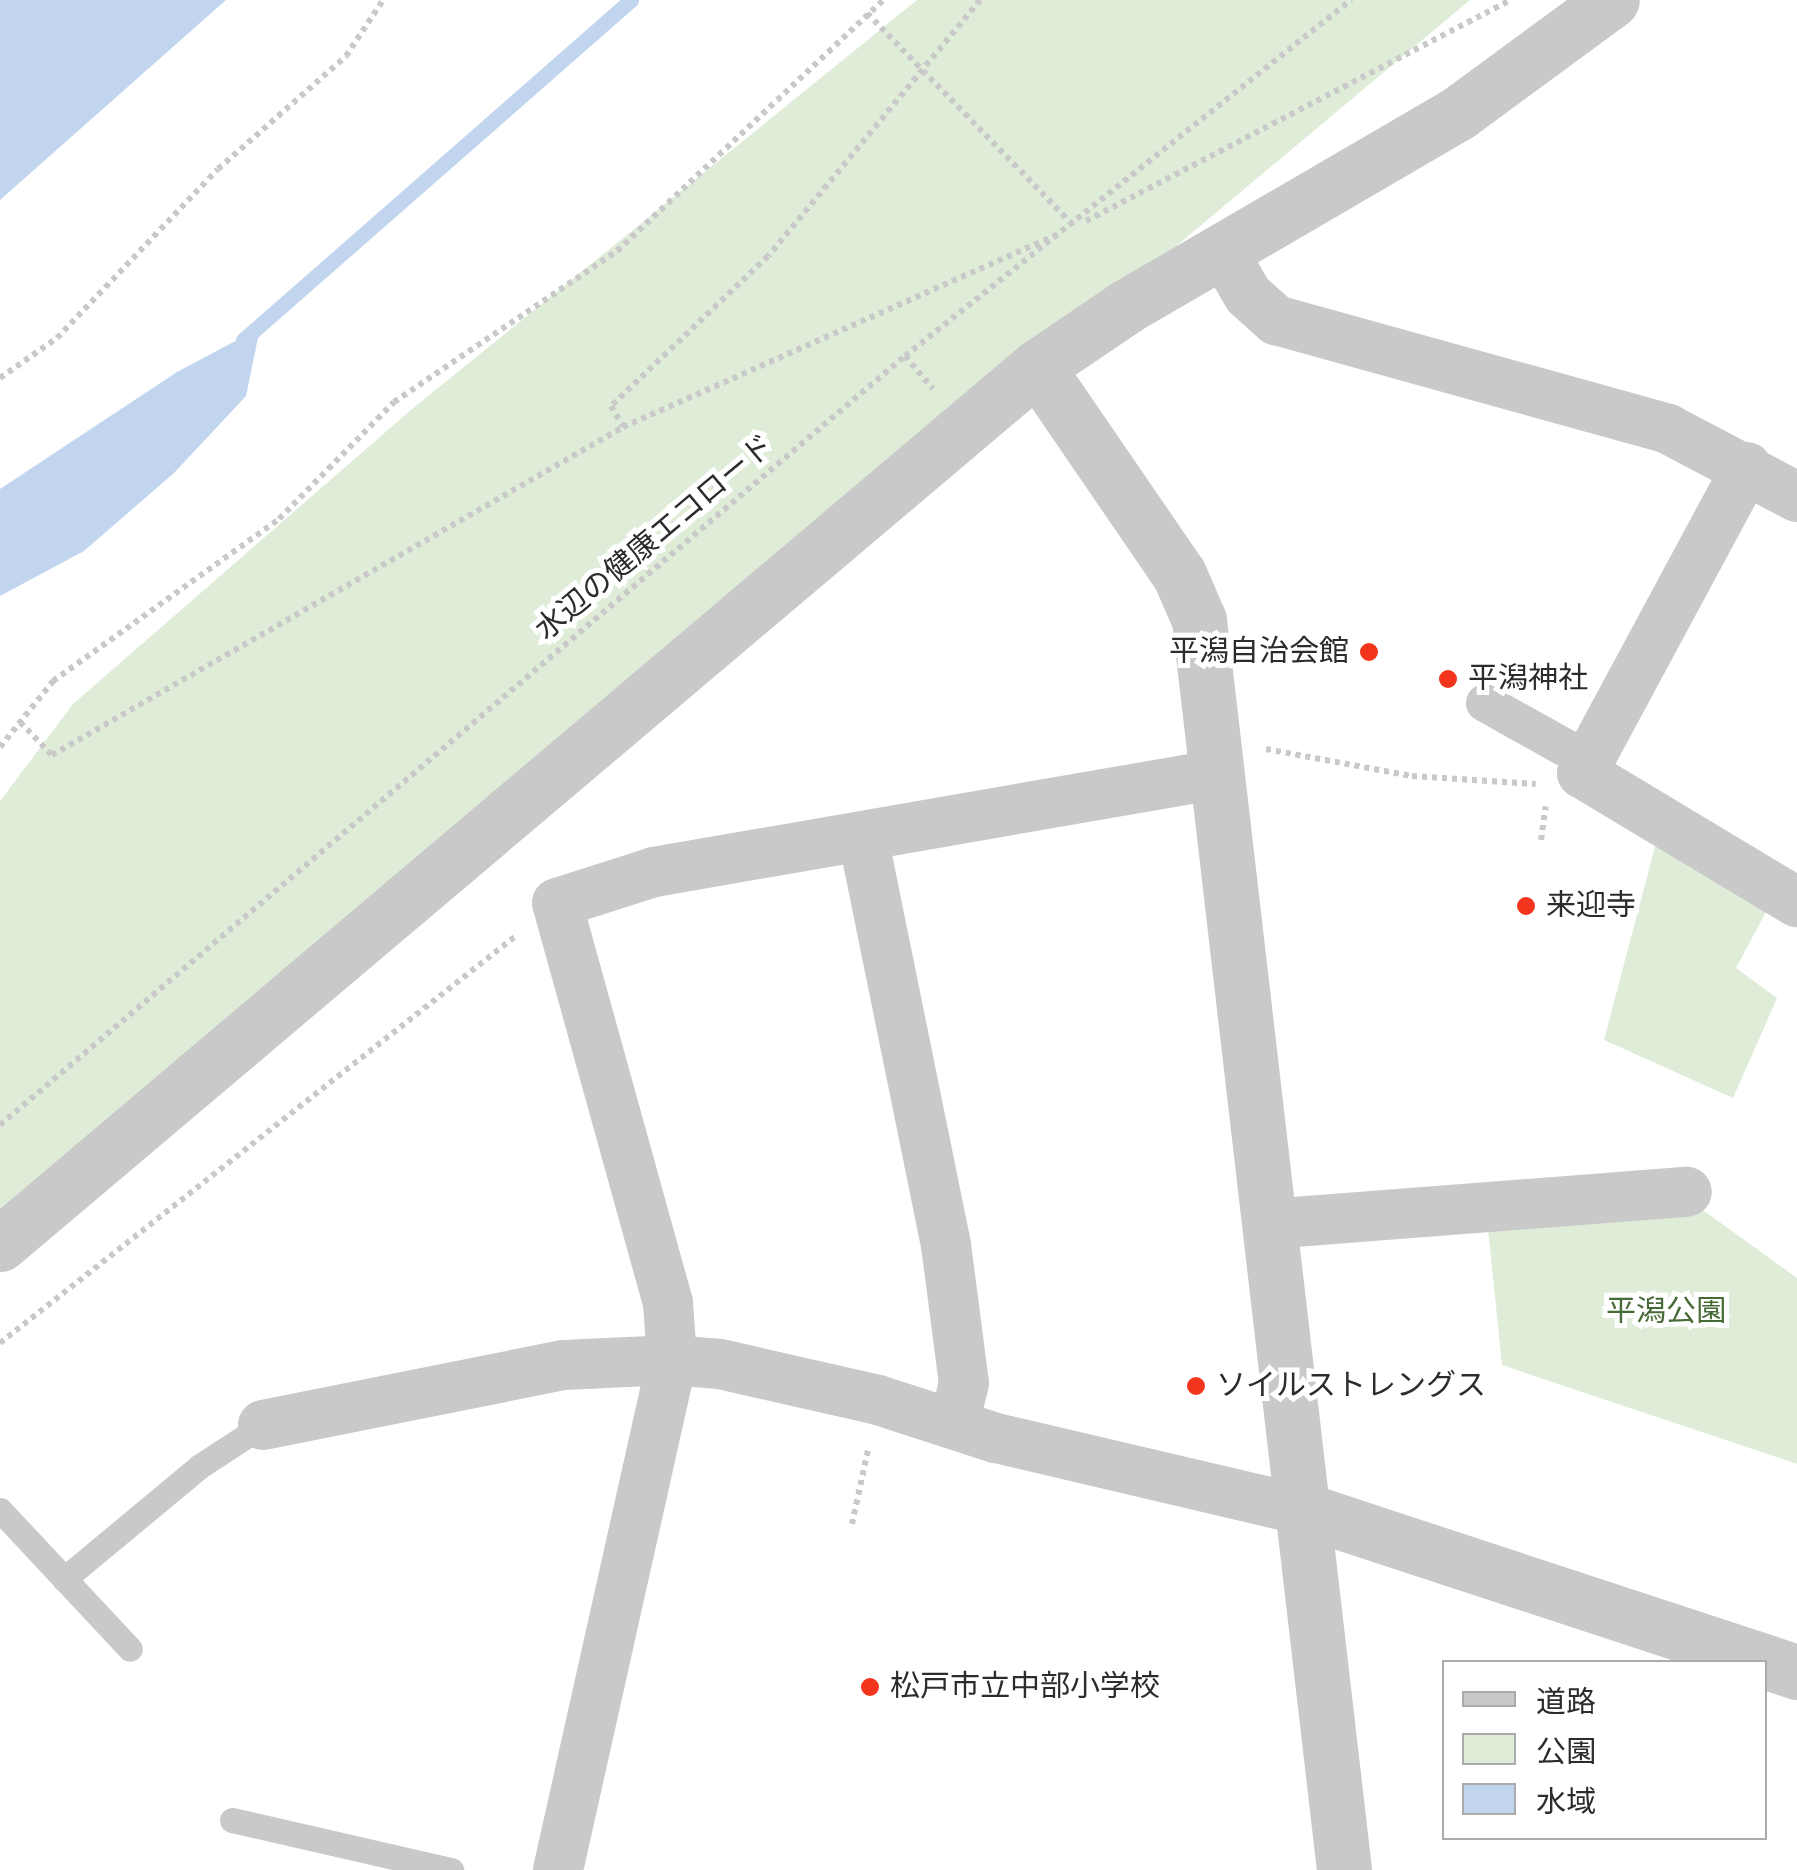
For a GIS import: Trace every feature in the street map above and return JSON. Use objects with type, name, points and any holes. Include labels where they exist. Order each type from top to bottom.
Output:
[{"type":"street","points":[[0,1244],[1037,367],[1457,114],[1612,0]]},
{"type":"street","points":[[1223,252],[1248,295],[1276,320],[1668,429],[1797,497]]},
{"type":"street","points":[[1037,367],[1179,574],[1200,620],[1344,1870]]},
{"type":"street","points":[[1587,768],[1746,467]]},
{"type":"street","points":[[1484,704],[1797,902]]},
{"type":"street","points":[[558,1870],[672,1360],[668,1303],[557,904],[654,872],[862,837],[1217,757]]},
{"type":"street","points":[[862,837],[946,1245],[964,1383],[954,1424]]},
{"type":"street","points":[[1268,1224],[1687,1192]]},
{"type":"street","points":[[263,1425],[563,1365],[672,1360],[720,1364],[878,1400],[954,1424],[1304,1510],[1760,1660]]},
{"type":"street","points":[[1767,1662],[1797,1672]]},
{"type":"lane","points":[[64,1579],[200,1466],[263,1425]]},
{"type":"lane","points":[[0,1510],[130,1649]]},
{"type":"lane","points":[[232,1820],[451,1870]]},
{"type":"path","points":[[0,378],[57,338],[218,169],[346,56],[383,0]]},
{"type":"path","points":[[0,747],[54,681],[279,518],[394,402],[617,252],[882,0]]},
{"type":"path","points":[[623,427],[612,406],[768,256],[980,0]]},
{"type":"path","name":"水辺の健康エコロード","points":[[0,1125],[905,356],[1074,227],[1351,0]]},
{"type":"path","points":[[20,722],[52,754],[623,427],[1074,227],[1511,0]]},
{"type":"path","points":[[867,14],[1074,227]]},
{"type":"path","points":[[905,356],[943,401]]},
{"type":"path","points":[[1217,757],[1412,776],[1559,785],[1587,768]]},
{"type":"path","points":[[0,1343],[557,904]]},
{"type":"path","points":[[852,1524],[878,1400]]},
{"type":"green space","points":[[917,0],[1470,0],[0,1231],[0,801],[73,704],[412,409]]},
{"type":"green space","points":[[1657,839],[1766,912],[1736,968],[1777,998],[1733,1098],[1604,1040]]},
{"type":"green space","name":"平潟公園","points":[[1700,1208],[1797,1278],[1797,1464],[1502,1365],[1487,1219]]},
{"type":"water","points":[[0,0],[226,0],[0,200]]},
{"type":"water","points":[[260,328],[246,396],[174,473],[84,551],[0,596],[0,489],[177,372]]},
{"type":"waterway","points":[[243,340],[631,0]]},
{"type":"place","name":"平潟自治会館","points":[[1369,652]]},
{"type":"place","name":"平潟神社","points":[[1448,679]]},
{"type":"place","name":"来迎寺","points":[[1526,906]]},
{"type":"place","name":"ソイルストレングス","points":[[1196,1386]]},
{"type":"place","name":"松戸市立中部小学校","points":[[870,1687]]}]
